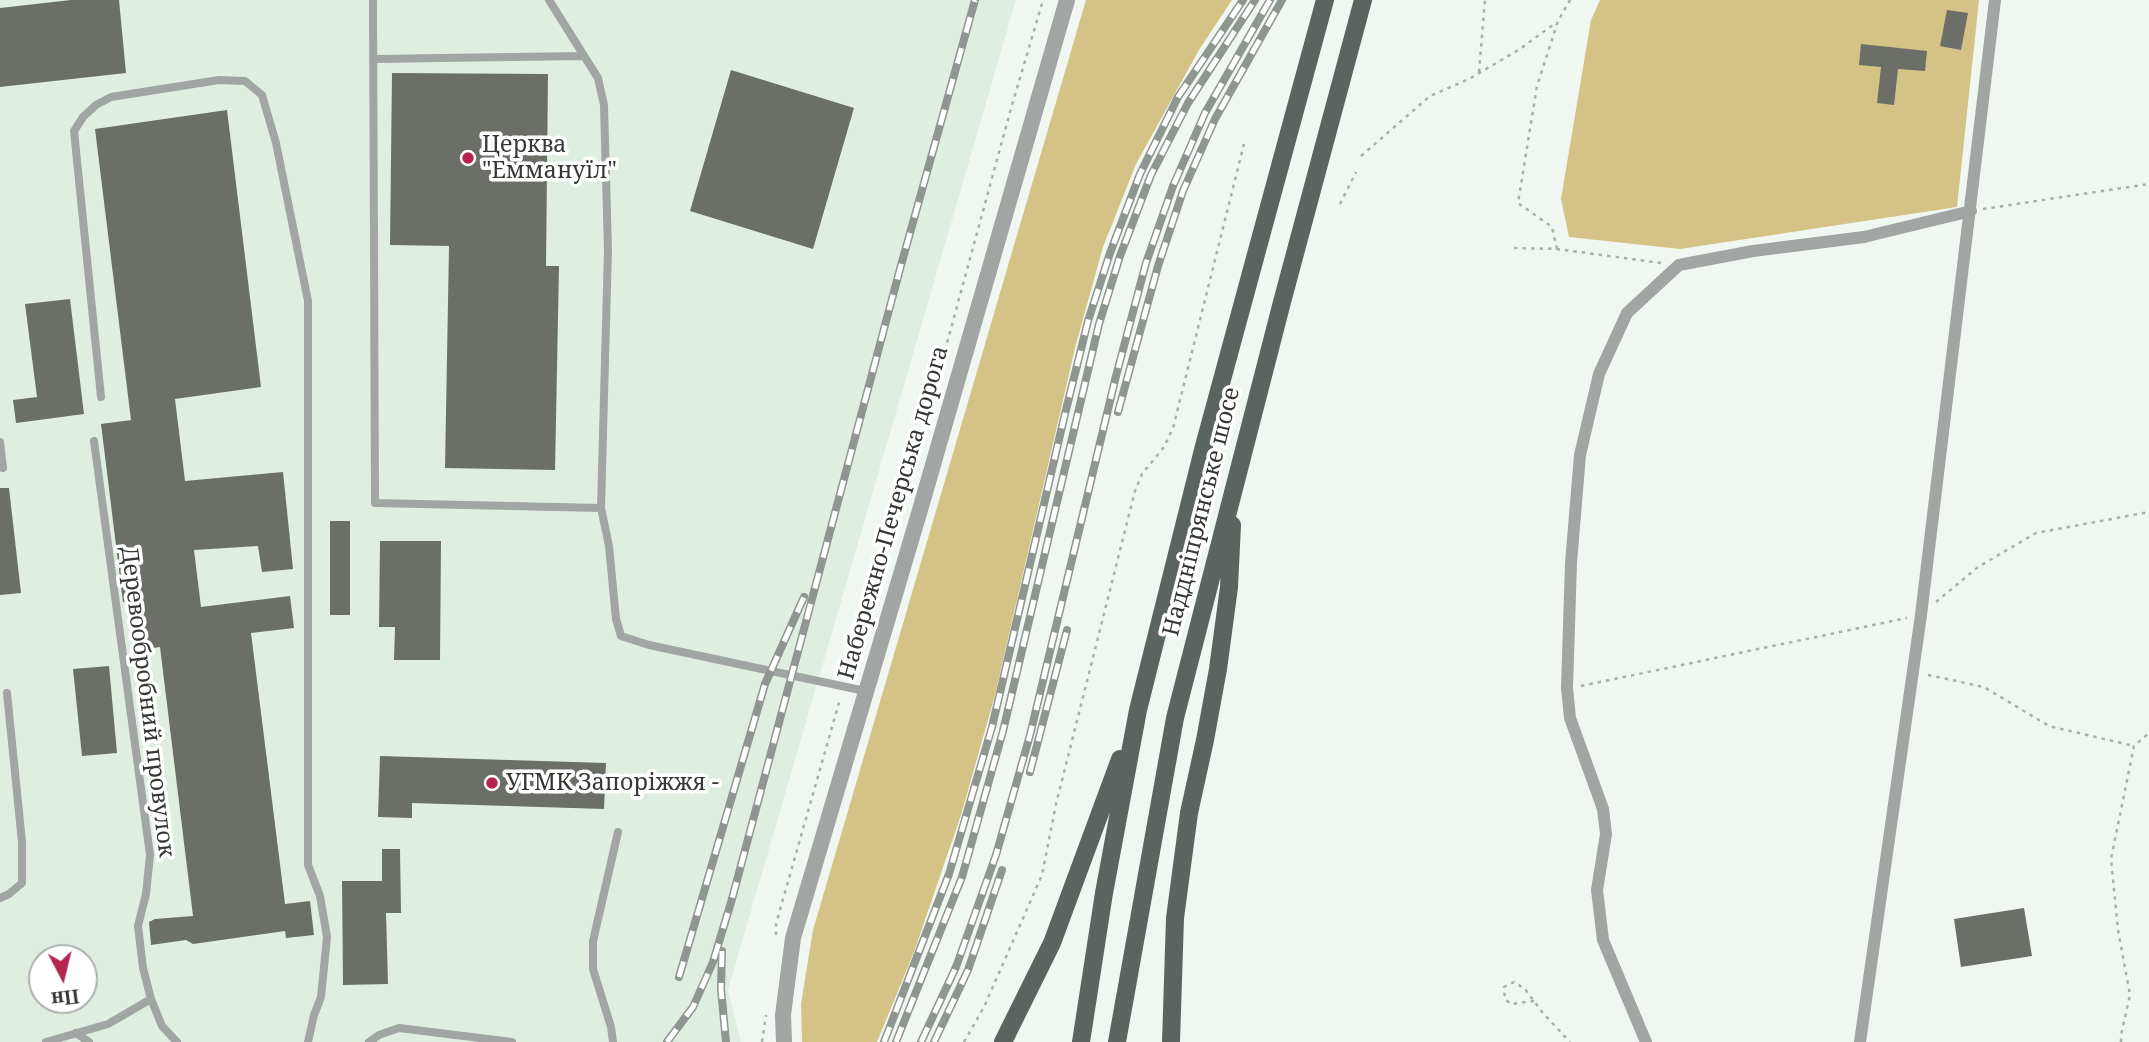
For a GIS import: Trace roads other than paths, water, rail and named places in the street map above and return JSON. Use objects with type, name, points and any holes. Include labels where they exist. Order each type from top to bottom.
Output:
[{"type":"main road","name":"Наддніпрянське шосе","points":[[1081,1042],[1104,893],[1138,710],[1207,433],[1325,0]]},
{"type":"main road","name":"Наддніпрянське шосе","points":[[1117,1042],[1175,718],[1363,0]]},
{"type":"main road","points":[[1171,1042],[1175,918],[1188,813],[1205,740],[1229,587],[1234,486]]},
{"type":"main road","points":[[1003,1042],[1052,943],[1138,710]]},
{"type":"street","name":"Набережно-Печерська дорога","points":[[783,1042],[783,1015],[793,938],[1067,0]]},
{"type":"street","points":[[1860,1042],[1921,615],[1995,0]]},
{"type":"street","points":[[1646,1042],[1604,940],[1597,890],[1606,834],[1603,808],[1570,718],[1567,688],[1571,563],[1580,455],[1599,374],[1627,313],[1679,265],[1753,251],[1864,237],[1971,211]]},
{"type":"lane","points":[[373,0],[376,503],[601,508]]},
{"type":"lane","points":[[550,0],[598,78],[604,105],[608,250],[601,508],[621,636],[649,645],[864,691]]},
{"type":"lane","points":[[373,59],[582,56]]},
{"type":"lane","points":[[101,397],[74,131],[89,111],[111,97],[219,80],[245,81],[262,95],[276,143],[308,301],[308,865],[320,896],[327,937],[321,997],[308,1042]]},
{"type":"lane","name":"Деревообробний провулок","points":[[94,441],[150,855],[146,894],[138,926],[143,968],[162,1026],[177,1042]]},
{"type":"lane","points":[[0,442],[3,468]]},
{"type":"lane","points":[[0,898],[22,883],[22,842],[6,693]]},
{"type":"lane","points":[[613,1042],[593,969],[593,940],[618,832]]},
{"type":"lane","points":[[46,1042],[108,1024],[151,999]]},
{"type":"lane","points":[[369,1042],[379,1035],[399,1028],[512,1042]]},
{"type":"lane","points":[[76,1033],[89,1042]]},
{"type":"railway","points":[[667,1042],[693,1007],[713,962],[732,899],[900,269],[975,0]]},
{"type":"railway","points":[[884,1042],[949,874],[992,727],[1088,321],[1110,253],[1140,174],[1178,97],[1243,0]]},
{"type":"railway","points":[[896,1042],[962,877],[1003,731],[1099,324],[1120,256],[1151,175],[1188,103],[1255,0]]},
{"type":"railway","points":[[921,1042],[956,967],[996,855],[1030,735],[1116,376],[1146,263],[1173,186],[1205,113],[1270,0]]},
{"type":"railway","points":[[1118,412],[1158,266],[1183,191],[1215,119],[1282,0]]},
{"type":"railway","points":[[679,977],[765,684],[804,597]]},
{"type":"railway","points":[[1030,772],[1067,630]]},
{"type":"railway","points":[[934,1042],[968,970],[1002,870]]},
{"type":"railway","points":[[722,951],[721,989],[726,1042]]},
{"type":"place","name":"Церква \"Еммануїл\"","points":[[468,158]]},
{"type":"place","name":"УГМК Запоріжжя -","points":[[492,783]]}]
